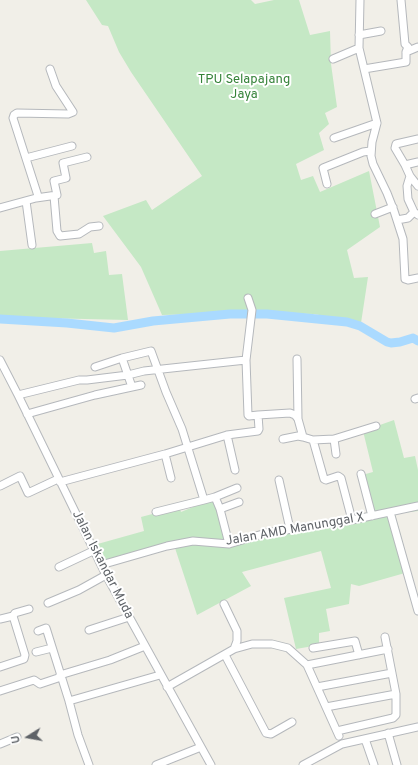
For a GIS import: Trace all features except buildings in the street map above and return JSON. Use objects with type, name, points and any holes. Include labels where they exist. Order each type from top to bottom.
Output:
[{"type":"street","points":[[360,0],[359,48],[378,123],[370,151],[373,164],[393,208],[403,239],[405,279],[408,280],[418,278]]},
{"type":"street","points":[[364,69],[406,62],[406,52],[408,47],[406,44],[401,0]]},
{"type":"street","points":[[359,35],[381,31]]},
{"type":"street","points":[[406,52],[418,47]]},
{"type":"street","points":[[333,59],[359,48]]},
{"type":"street","points":[[36,198],[38,194],[13,118],[17,113],[68,114],[73,112],[56,86],[50,69]]},
{"type":"street","points":[[334,138],[378,123]]},
{"type":"street","points":[[418,139],[398,143],[395,146],[410,176],[418,186]]},
{"type":"street","points":[[26,158],[72,146]]},
{"type":"street","points":[[327,184],[323,168],[363,152],[370,151]]},
{"type":"street","points":[[87,157],[63,163],[66,179],[54,180],[57,194],[54,196],[57,232],[60,236],[79,234],[90,227],[99,226]]},
{"type":"street","points":[[405,165],[418,162]]},
{"type":"street","points":[[396,220],[408,218],[416,213],[410,205],[407,192],[410,176]]},
{"type":"street","points":[[0,208],[36,198],[54,196]]},
{"type":"street","points":[[26,201],[32,245]]},
{"type":"street","points":[[375,214],[393,208]]},
{"type":"street","points":[[248,298],[252,310],[246,360],[248,415],[290,413],[295,415],[298,419]]},
{"type":"street","points":[[95,367],[122,358],[151,351],[188,447],[204,500]]},
{"type":"street","points":[[122,358],[132,387]]},
{"type":"street","points":[[297,359],[298,419],[303,437]]},
{"type":"street","name":"Jalan Iskandar Muda","points":[[0,360],[93,551],[160,675],[211,765]]},
{"type":"street","points":[[18,395],[79,380],[128,375],[157,369],[246,360]]},
{"type":"street","points":[[27,414],[95,395],[141,385]]},
{"type":"street","points":[[0,486],[20,476],[29,493],[59,481],[165,454],[227,435],[259,430],[258,415]]},
{"type":"street","points":[[283,439],[298,436],[313,440],[334,439],[376,426]]},
{"type":"street","points":[[227,435],[236,470]]},
{"type":"street","points":[[334,439],[336,454]]},
{"type":"street","points":[[313,440],[324,479],[326,480],[338,476],[341,478],[352,520]]},
{"type":"street","points":[[165,454],[171,478]]},
{"type":"street","points":[[361,474],[372,516]]},
{"type":"street","points":[[278,480],[290,529]]},
{"type":"street","points":[[156,512],[215,497],[237,488]]},
{"type":"street","points":[[215,497],[220,509],[228,544]]},
{"type":"street","points":[[220,509],[239,502]]},
{"type":"street","name":"Jalan AMD Manunggal X","points":[[101,565],[167,546],[193,541],[228,544],[266,533],[352,520],[418,506]]},
{"type":"street","points":[[390,512],[418,611]]},
{"type":"street","points":[[59,567],[93,551]]},
{"type":"street","points":[[48,603],[79,590],[106,575]]},
{"type":"street","points":[[224,604],[237,631],[237,641],[234,649]]},
{"type":"street","points":[[0,619],[13,616],[15,613],[29,609]]},
{"type":"street","points":[[0,667],[21,661],[25,658],[13,616]]},
{"type":"street","points":[[89,630],[129,617]]},
{"type":"street","points":[[38,631],[46,629],[69,701],[78,735],[89,765]]},
{"type":"street","points":[[167,687],[234,649],[252,644],[272,644],[288,648],[307,665],[338,733],[395,717],[396,715],[396,694],[386,637]]},
{"type":"street","points":[[313,648],[355,642],[359,655]]},
{"type":"street","points":[[0,691],[34,680],[40,684],[110,660],[145,646]]},
{"type":"street","points":[[36,652],[52,648]]},
{"type":"street","points":[[307,665],[388,649]]},
{"type":"street","points":[[225,654],[266,732],[271,734],[292,722]]},
{"type":"street","points":[[317,687],[392,672]]},
{"type":"street","points":[[69,701],[160,675]]},
{"type":"street","points":[[326,707],[396,694]]},
{"type":"street","points":[[303,765],[342,744],[418,727]]},
{"type":"street","points":[[388,733],[397,765]]},
{"type":"street","points":[[0,744],[17,737]]},
{"type":"street","points":[[365,740],[374,765]]},
{"type":"street","points":[[156,765],[201,747]]},
{"type":"green space","name":"TPU Selapajang Jaya","points":[[86,0],[251,0],[255,4],[274,0],[299,0],[310,35],[330,31],[331,64],[337,107],[325,113],[329,124],[319,133],[324,150],[296,164],[301,180],[313,176],[320,192],[369,171],[380,227],[347,250],[354,278],[368,277],[361,323],[314,314],[236,313],[162,315],[141,267],[103,216],[146,200],[152,210],[202,176],[131,72],[119,52],[108,26],[102,25]]},
{"type":"green space","points":[[92,243],[94,253],[106,251],[109,275],[122,274],[128,320],[0,317],[0,251]]},
{"type":"green space","points":[[394,420],[404,458],[415,456],[418,470],[418,511],[395,514],[410,569],[405,573],[359,586],[351,584],[349,604],[326,609],[330,631],[319,633],[319,645],[296,649],[284,598],[331,588],[321,551],[242,572],[251,586],[197,615],[174,545],[104,565],[94,545],[144,531],[141,517],[179,507],[181,512],[215,498],[228,541],[372,513],[362,475],[373,472],[363,431]]},
{"type":"waterway","points":[[0,319],[67,323],[114,328],[153,321],[230,314],[267,314],[347,322],[360,326],[391,343],[413,338],[418,341]]}]
